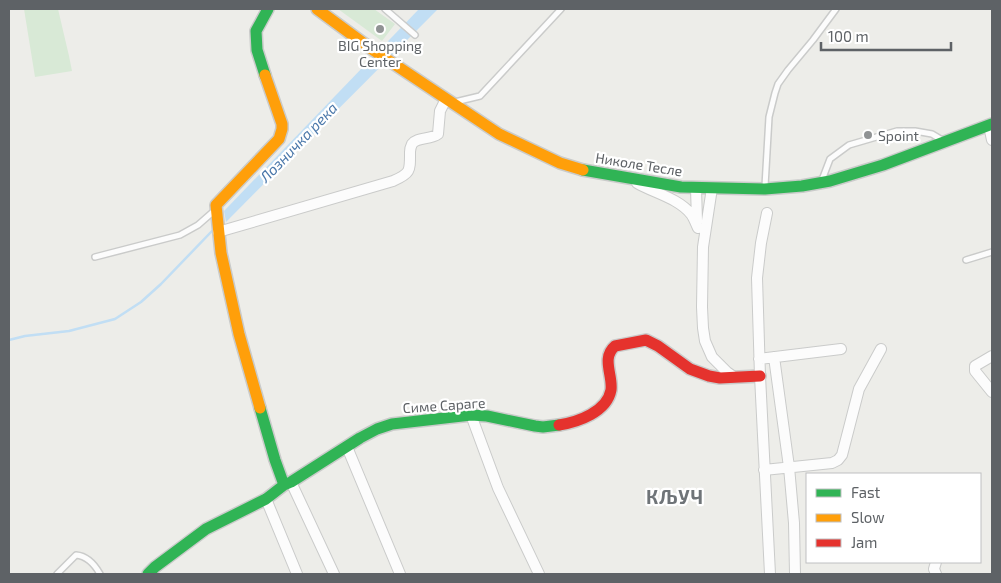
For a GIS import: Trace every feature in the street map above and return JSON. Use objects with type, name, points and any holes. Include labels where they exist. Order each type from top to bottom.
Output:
[{"type":"street","points":[[268,9],[256,31],[257,50],[282,124],[281,135],[216,206],[218,232],[239,334],[275,460],[334,574]]},
{"type":"street","name":"Николе Тесле","points":[[317,9],[370,48],[499,134],[560,163],[590,172],[631,180],[696,188],[765,189],[802,186],[821,183],[883,165],[990,125]]},
{"type":"street","points":[[218,232],[393,181],[403,176],[410,168],[410,148],[412,143],[416,140],[434,137],[438,134],[440,111],[449,101]]},
{"type":"street","points":[[990,125],[992,140]]},
{"type":"street","points":[[631,180],[674,200],[691,215],[698,228]]},
{"type":"street","points":[[696,188],[696,217],[703,247]]},
{"type":"street","points":[[712,188],[703,247],[703,328],[705,341],[712,356],[734,377]]},
{"type":"street","points":[[767,213],[757,278],[759,359],[770,574]]},
{"type":"street","name":"Симе Сараге","points":[[148,574],[206,529],[266,499],[369,432],[392,424],[470,415],[492,416],[541,427],[569,423],[589,416],[604,404],[610,395],[608,355],[615,346],[640,340],[650,342],[699,373],[720,378],[760,376]]},
{"type":"street","points":[[759,359],[841,349]]},
{"type":"street","points":[[764,470],[832,463],[838,460],[842,455],[859,390],[881,349]]},
{"type":"street","points":[[699,373],[707,369],[712,356]]},
{"type":"street","points":[[992,356],[975,366],[975,371],[992,392]]},
{"type":"street","points":[[774,357],[789,467],[794,523],[795,574]]},
{"type":"street","points":[[470,415],[498,488],[539,574]]},
{"type":"street","points":[[347,447],[400,574]]},
{"type":"street","points":[[266,499],[297,574]]},
{"type":"lane","points":[[449,101],[480,96],[561,9]]},
{"type":"lane","points":[[765,189],[769,117],[774,93],[788,70],[836,9]]},
{"type":"lane","points":[[389,10],[414,35]]},
{"type":"lane","points":[[821,183],[830,159],[849,145],[896,131],[915,131],[932,134],[945,142]]},
{"type":"lane","points":[[95,257],[180,235],[198,225],[216,209]]},
{"type":"lane","points":[[966,260],[992,252]]},
{"type":"lane","points":[[58,574],[76,555],[84,557],[95,566],[100,574]]},
{"type":"green space","points":[[24,9],[58,9],[72,71],[35,77]]},
{"type":"green space","points":[[338,9],[374,9],[395,24],[382,41]]},
{"type":"water","points":[[419,9],[438,9],[226,222],[224,211]]},
{"type":"waterway","name":"Лозничка река","points":[[9,340],[25,336],[69,331],[115,319],[141,302],[161,284],[212,231]]},
{"type":"traffic: fast","points":[[265,75],[257,50],[256,31],[268,9]]},
{"type":"traffic: fast","points":[[583,170],[681,187],[765,189],[802,186],[830,181],[883,165],[992,124]]},
{"type":"traffic: fast","points":[[148,574],[206,529],[266,499],[284,485],[260,408]]},
{"type":"traffic: fast","points":[[284,485],[360,438],[392,424],[471,415],[487,416],[543,427],[559,425]]},
{"type":"traffic: slow","points":[[317,9],[370,48],[499,134],[560,163],[583,170]]},
{"type":"traffic: slow","points":[[260,408],[239,334],[221,253],[216,205],[279,139],[282,124],[265,75]]},
{"type":"traffic: jam","points":[[559,425],[591,415],[604,404],[611,390],[608,361],[611,351],[615,346],[646,340],[658,346],[690,369],[709,376],[720,378],[760,376]]},
{"type":"place","name":"BIG Shopping Center","points":[[380,29]]},
{"type":"place","name":"Spoint","points":[[868,135]]},
{"type":"district","name":"КЉУЧ","points":[[675,496]]}]
